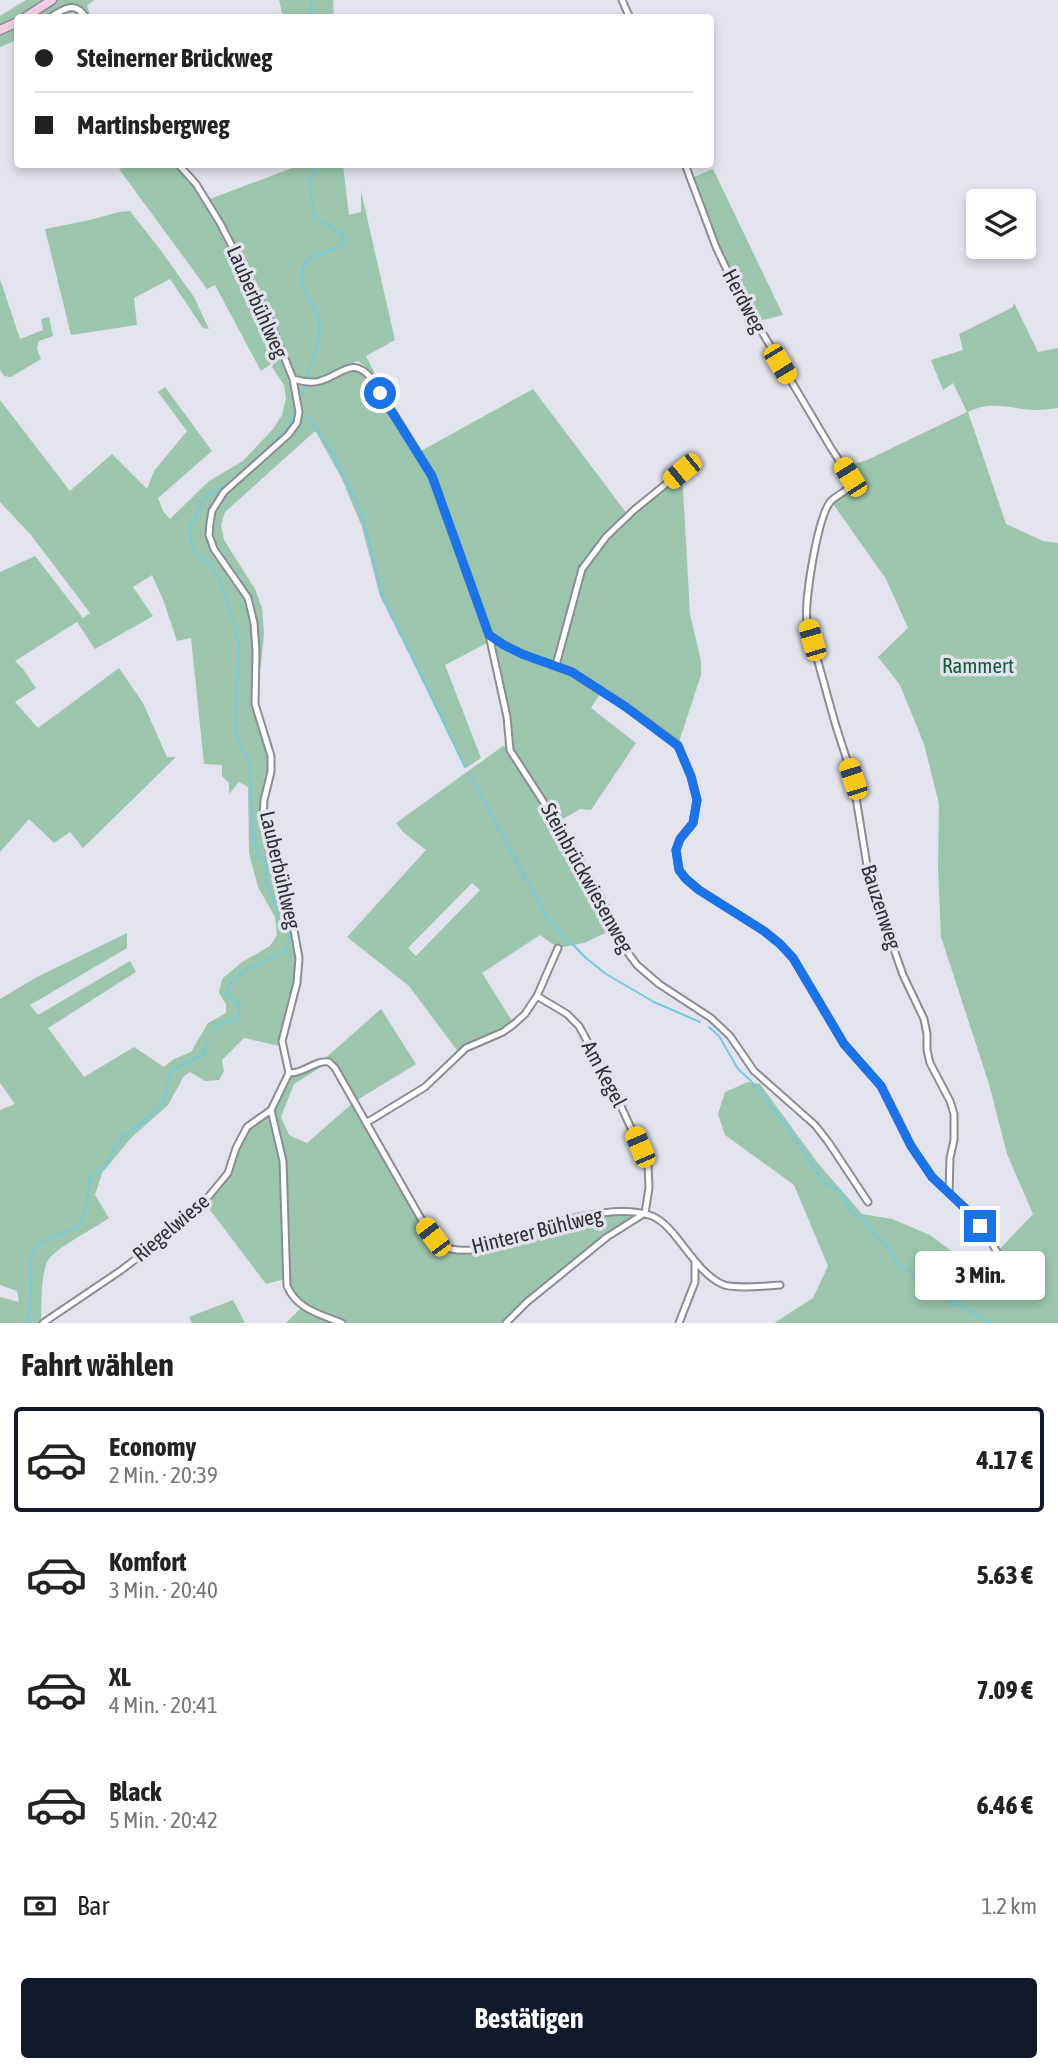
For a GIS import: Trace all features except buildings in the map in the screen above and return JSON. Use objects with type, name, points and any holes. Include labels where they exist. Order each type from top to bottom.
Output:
[{"type":"main road","points":[[30,14],[52,0]]},
{"type":"street","points":[[55,14],[70,6],[78,7],[86,14]]},
{"type":"street","name":"Lauberbühlweg","points":[[182,168],[196,184],[220,223],[268,316],[293,379],[299,412],[297,423],[288,435],[224,492],[212,511],[209,535],[214,549],[248,598],[254,623],[255,704],[271,756],[263,817],[292,919],[299,958],[297,984],[282,1041],[289,1073]]},
{"type":"street","name":"Herdweg","points":[[686,168],[716,247],[734,285],[843,464]]},
{"type":"street","name":"Steinbrückwiesenweg","points":[[293,379],[319,382],[353,367],[364,370],[373,380],[432,476],[489,635],[507,717],[510,750],[575,851],[628,953],[637,965],[659,984],[711,1018],[730,1037],[754,1071],[815,1125],[868,1202]]},
{"type":"street","name":"Bauzenweg","points":[[843,464],[852,484],[831,501],[823,517],[805,609],[835,723],[853,779],[869,878],[904,975],[925,1018],[928,1056],[954,1114],[948,1194]]},
{"type":"street","points":[[556,665],[582,569],[606,537],[682,471]]},
{"type":"street","points":[[489,635],[513,650],[572,672],[611,696],[678,746],[691,776],[697,800],[693,823],[680,839],[676,850],[679,870],[699,890],[764,931],[793,958],[844,1044],[881,1086],[911,1146],[932,1177],[969,1212],[990,1240],[1003,1264],[1011,1289]]},
{"type":"street","points":[[366,1123],[425,1087],[466,1048],[503,1032],[525,1014],[537,996],[558,948]]},
{"type":"street","name":"Am Kegel","points":[[537,996],[567,1014],[579,1026],[613,1089],[648,1165],[649,1188],[645,1213]]},
{"type":"street","name":"Hinterer Bühlweg","points":[[289,1073],[296,1074],[322,1061],[329,1062],[335,1068],[424,1224],[443,1247],[454,1251],[471,1250],[586,1216],[618,1212],[645,1213]]},
{"type":"street","points":[[289,1073],[271,1110],[283,1161],[286,1286],[292,1298],[302,1307],[342,1323]]},
{"type":"street","name":"Riegelwiese","points":[[43,1323],[130,1264],[204,1202],[228,1173],[236,1148],[247,1127],[271,1110]]},
{"type":"street","points":[[506,1323],[527,1302],[607,1237],[645,1213],[665,1225],[695,1262],[722,1285],[780,1285]]},
{"type":"street","points":[[679,1323],[695,1282],[695,1262]]},
{"type":"green space","points":[[26,0],[94,0],[87,6],[90,14],[14,14],[14,41],[0,47],[0,16]]},
{"type":"green space","points":[[279,0],[333,0],[334,14],[282,14]]},
{"type":"green space","points":[[177,168],[199,192],[266,316],[277,344],[271,364],[261,371],[215,285],[207,289],[119,169]]},
{"type":"green space","points":[[292,168],[343,168],[349,215],[361,212],[361,191],[395,340],[366,356],[386,396],[366,367],[358,361],[314,380],[297,376],[290,369],[262,293],[210,199]]},
{"type":"green space","points":[[713,169],[783,315],[755,322],[719,246],[692,178]]},
{"type":"green space","points":[[130,211],[194,297],[209,329],[203,328],[170,279],[134,298],[137,325],[71,335],[45,229]]},
{"type":"green space","points":[[0,279],[20,339],[43,330],[41,319],[49,317],[53,336],[39,341],[37,349],[41,359],[11,377],[4,376],[0,370]]},
{"type":"green space","name":"Rammert","points":[[1014,303],[1038,352],[1058,348],[1058,408],[1035,410],[985,406],[968,412],[1006,524],[1043,541],[1058,543],[1058,1323],[774,1323],[813,1298],[828,1266],[794,1185],[725,1135],[718,1114],[725,1092],[748,1082],[760,1084],[817,1162],[862,1214],[892,1219],[930,1235],[967,1263],[997,1252],[1033,1214],[1007,1154],[989,1084],[941,937],[939,804],[924,744],[900,685],[878,657],[908,628],[886,579],[831,501],[852,484],[843,464],[867,460],[967,412],[953,383],[943,390],[931,360],[963,350],[959,334],[1013,307]]},
{"type":"green space","points":[[279,352],[288,377],[296,419],[302,415],[298,382],[360,370],[372,382],[431,477],[436,491],[433,495],[436,494],[489,642],[445,665],[481,758],[466,768],[380,596],[362,527],[342,479],[314,432],[225,512],[221,525],[224,540],[255,589],[262,608],[264,634],[253,704],[270,756],[262,817],[293,930],[296,957],[295,982],[279,1046],[244,1038],[222,1060],[224,1071],[219,1080],[205,1081],[190,1072],[184,1076],[168,1105],[131,1138],[102,1173],[95,1195],[109,1218],[66,1245],[47,1262],[42,1284],[41,1323],[0,1323],[0,1297],[19,1302],[17,1291],[0,1285],[0,1110],[15,1104],[0,1083],[0,999],[37,977],[127,933],[127,948],[30,1005],[38,1015],[130,961],[136,972],[48,1028],[84,1077],[134,1047],[164,1067],[174,1059],[191,1052],[208,1023],[226,1013],[226,1004],[219,993],[222,979],[242,962],[270,946],[277,935],[275,917],[258,887],[249,853],[248,787],[239,782],[229,794],[229,783],[222,776],[222,765],[204,764],[191,638],[177,641],[152,575],[133,587],[153,616],[95,649],[77,622],[15,661],[36,688],[15,702],[38,728],[119,668],[143,703],[167,757],[176,757],[83,848],[70,832],[54,843],[29,819],[0,852],[0,572],[35,556],[83,618],[90,613],[31,535],[0,502],[0,400],[70,491],[112,454],[147,489],[154,471],[187,431],[158,392],[165,387],[212,451],[158,498],[163,511],[170,519],[209,481],[243,461],[273,429],[282,415],[286,398],[284,385],[272,367]]},
{"type":"green space","points":[[533,389],[628,515],[682,471],[690,614],[701,661],[701,675],[678,745],[602,691],[591,708],[636,743],[591,810],[580,809],[558,822],[616,928],[584,943],[558,948],[540,935],[482,973],[514,1024],[459,1053],[409,986],[347,937],[426,850],[396,823],[503,746],[509,749],[507,717],[491,649],[493,636],[435,475],[421,451]],"holes":[[[472,883],[480,890],[416,956],[408,948]]]},
{"type":"green space","points":[[381,1009],[416,1064],[354,1102],[424,1224],[443,1247],[471,1250],[560,1223],[618,1212],[645,1213],[607,1237],[506,1323],[286,1323],[302,1307],[292,1298],[285,1279],[266,1284],[204,1202],[228,1173],[247,1127],[272,1110],[286,1078],[322,1061]],"holes":[[[329,1062],[354,1102],[307,1143],[289,1135],[281,1117],[294,1084]]]},
{"type":"green space","points":[[233,1300],[245,1323],[192,1323],[189,1317]]},
{"type":"waterway","points":[[311,14],[312,0]]},
{"type":"waterway","points":[[306,379],[320,327],[317,314],[303,287],[303,267],[309,259],[344,243],[343,235],[314,216],[309,181],[317,168]]},
{"type":"waterway","points":[[300,402],[305,385]]},
{"type":"waterway","points":[[249,466],[288,427],[295,406]]},
{"type":"waterway","points":[[307,416],[327,444],[361,510],[382,595],[465,767]]},
{"type":"waterway","points":[[212,1033],[221,1023],[237,1019],[239,1015],[238,1005],[227,995],[233,980],[241,973],[286,950],[288,941],[287,925],[268,888],[265,860],[259,857],[255,844],[250,764],[239,744],[235,728],[239,642],[219,578],[211,565],[195,554],[191,542],[190,528],[203,500],[229,484]]},
{"type":"waterway","points":[[470,775],[547,918],[586,958],[606,974],[654,1002],[700,1022]]},
{"type":"waterway","points":[[709,1027],[719,1036],[738,1069],[751,1081],[791,1132],[823,1182],[838,1190],[850,1211],[867,1222],[868,1227],[884,1242],[902,1270],[910,1271],[926,1292],[966,1308],[990,1323]]},
{"type":"waterway","points":[[28,1323],[30,1264],[33,1252],[44,1241],[67,1232],[80,1223],[85,1212],[89,1179],[108,1163],[112,1150],[123,1135],[138,1127],[162,1104],[171,1073],[202,1055],[208,1042]]},
{"type":"route","points":[[380,393],[432,476],[489,635],[522,654],[572,672],[626,707],[678,746],[691,776],[697,800],[693,823],[680,839],[676,850],[679,870],[710,898],[764,931],[793,958],[844,1044],[881,1086],[911,1146],[932,1177],[980,1226]]}]
